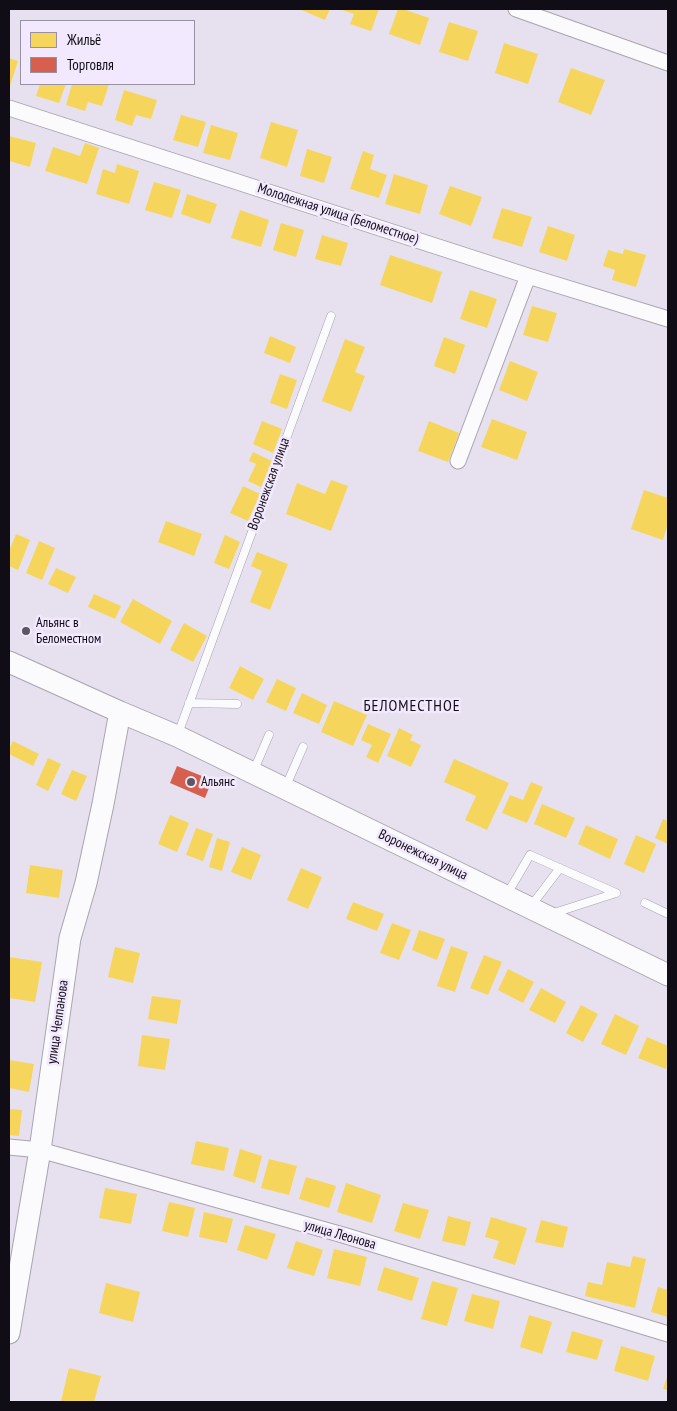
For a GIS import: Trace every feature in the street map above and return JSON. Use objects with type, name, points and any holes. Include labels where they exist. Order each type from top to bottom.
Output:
[{"type":"street","points":[[516,9],[668,63]]},
{"type":"street","name":"Молодежная улица (Беломестное)","points":[[9,108],[528,276],[668,319]]},
{"type":"street","points":[[458,461],[528,276]]},
{"type":"street","name":"Воронежская улица","points":[[9,662],[177,736],[253,772],[668,975]]},
{"type":"street","name":"улица Челпанова","points":[[9,1334],[40,1150],[70,938],[86,883],[120,712]]},
{"type":"street","name":"улица Леонова","points":[[9,1147],[40,1150],[343,1235],[668,1334]]},
{"type":"lane","name":"Воронежская улица","points":[[177,736],[331,316]]},
{"type":"lane","points":[[189,703],[237,704]]},
{"type":"lane","points":[[253,772],[268,736]]},
{"type":"lane","points":[[285,788],[303,747]]},
{"type":"lane","points":[[506,896],[530,855],[616,893],[538,912]]},
{"type":"lane","points":[[538,912],[560,868]]},
{"type":"lane","points":[[645,903],[668,914]]},
{"type":"building: Жильё","points":[[299,9],[330,9],[325,20]]},
{"type":"building: Жильё","points":[[339,9],[379,9],[371,31],[350,24],[354,14]]},
{"type":"building: Жильё","points":[[398,9],[429,18],[420,45],[389,34]]},
{"type":"building: Жильё","points":[[449,22],[478,31],[468,61],[439,52]]},
{"type":"building: Жильё","points":[[504,43],[538,54],[528,84],[495,73]]},
{"type":"building: Жильё","points":[[9,58],[18,61],[9,89]]},
{"type":"building: Жильё","points":[[571,68],[605,80],[591,115],[558,102]]},
{"type":"building: Жильё","points":[[40,85],[66,85],[59,103],[36,96]]},
{"type":"building: Жильё","points":[[72,85],[109,85],[102,106],[88,102],[85,111],[66,105]]},
{"type":"building: Жильё","points":[[124,90],[157,100],[151,119],[136,115],[132,126],[115,120]]},
{"type":"building: Жильё","points":[[181,115],[206,122],[198,147],[173,140]]},
{"type":"building: Жильё","points":[[271,122],[298,130],[287,167],[260,158]]},
{"type":"building: Жильё","points":[[211,125],[238,133],[230,160],[203,153]]},
{"type":"building: Жильё","points":[[9,136],[36,143],[30,167],[9,161]]},
{"type":"building: Жильё","points":[[85,143],[99,148],[87,184],[45,171],[53,147],[80,156]]},
{"type":"building: Жильё","points":[[307,149],[332,157],[324,183],[300,176]]},
{"type":"building: Жильё","points":[[363,151],[374,155],[370,169],[387,175],[379,198],[350,189]]},
{"type":"building: Жильё","points":[[117,164],[139,171],[129,204],[96,194],[103,169],[115,173]]},
{"type":"building: Жильё","points":[[394,174],[428,185],[420,214],[385,204]]},
{"type":"building: Жильё","points":[[154,182],[181,190],[172,218],[145,210]]},
{"type":"building: Жильё","points":[[450,186],[482,197],[471,226],[439,214]]},
{"type":"building: Жильё","points":[[187,194],[217,204],[210,224],[181,214]]},
{"type":"building: Жильё","points":[[502,208],[532,217],[522,247],[492,238]]},
{"type":"building: Жильё","points":[[240,210],[269,220],[261,247],[231,238]]},
{"type":"building: Жильё","points":[[281,223],[304,230],[296,257],[273,250]]},
{"type":"building: Жильё","points":[[548,226],[575,235],[567,261],[539,252]]},
{"type":"building: Жильё","points":[[322,235],[348,243],[341,266],[315,259]]},
{"type":"building: Жильё","points":[[624,249],[646,255],[636,287],[612,280],[615,270],[603,266],[608,250],[623,254]]},
{"type":"building: Жильё","points":[[390,255],[442,272],[432,303],[380,285]]},
{"type":"building: Жильё","points":[[470,290],[497,299],[487,328],[460,319]]},
{"type":"building: Жильё","points":[[532,306],[557,313],[548,342],[523,335]]},
{"type":"building: Жильё","points":[[270,336],[296,347],[290,363],[264,353]]},
{"type":"building: Жильё","points":[[444,337],[465,345],[455,374],[434,366]]},
{"type":"building: Жильё","points":[[345,339],[365,347],[355,372],[365,376],[351,412],[322,401]]},
{"type":"building: Жильё","points":[[510,361],[538,372],[527,401],[499,390]]},
{"type":"building: Жильё","points":[[280,374],[297,380],[287,409],[270,403]]},
{"type":"building: Жильё","points":[[492,419],[527,432],[517,460],[481,447]]},
{"type":"building: Жильё","points":[[262,421],[282,429],[273,453],[253,444]]},
{"type":"building: Жильё","points":[[429,421],[459,433],[448,462],[418,451]]},
{"type":"building: Жильё","points":[[253,452],[272,461],[261,487],[248,481],[256,464],[249,461]]},
{"type":"building: Жильё","points":[[331,480],[348,486],[331,531],[286,514],[297,483],[325,494]]},
{"type":"building: Жильё","points":[[243,486],[260,494],[248,521],[230,513]]},
{"type":"building: Жильё","points":[[644,490],[668,498],[668,523],[663,540],[631,529]]},
{"type":"building: Жильё","points":[[166,521],[202,534],[194,556],[158,542]]},
{"type":"building: Жильё","points":[[16,534],[30,540],[18,570],[9,566],[9,551]]},
{"type":"building: Жильё","points":[[225,535],[240,542],[229,569],[214,563]]},
{"type":"building: Жильё","points":[[39,541],[55,548],[42,580],[26,573]]},
{"type":"building: Жильё","points":[[257,552],[288,564],[270,610],[250,602],[262,571],[251,566]]},
{"type":"building: Жильё","points":[[56,568],[76,577],[68,593],[48,584]]},
{"type":"building: Жильё","points":[[94,594],[121,606],[115,619],[88,607]]},
{"type":"building: Жильё","points":[[133,599],[172,621],[160,644],[120,622]]},
{"type":"building: Жильё","points":[[184,623],[207,636],[193,662],[170,650]]},
{"type":"building: Жильё","points":[[240,666],[264,679],[253,700],[229,688]]},
{"type":"building: Жильё","points":[[277,679],[296,688],[286,711],[266,702]]},
{"type":"building: Жильё","points":[[302,693],[327,705],[319,724],[293,713]]},
{"type":"building: Жильё","points":[[334,701],[367,715],[353,746],[321,732]]},
{"type":"building: Жильё","points":[[368,724],[391,734],[378,763],[366,757],[372,745],[361,740]]},
{"type":"building: Жильё","points":[[399,728],[413,735],[410,740],[421,745],[411,767],[387,756]]},
{"type":"building: Жильё","points":[[13,741],[39,754],[33,766],[9,754]]},
{"type":"building: Жильё","points":[[48,758],[61,764],[48,791],[36,785]]},
{"type":"building: Жильё","points":[[454,759],[509,783],[487,830],[465,820],[476,796],[444,782]]},
{"type":"building: Жильё","points":[[72,770],[87,776],[76,801],[61,794]]},
{"type":"building: Жильё","points":[[531,782],[543,787],[527,823],[502,813],[510,795],[523,800]]},
{"type":"building: Жильё","points":[[542,804],[575,818],[566,838],[534,824]]},
{"type":"building: Жильё","points":[[170,815],[189,823],[177,852],[158,844]]},
{"type":"building: Жильё","points":[[663,819],[668,821],[668,844],[655,838]]},
{"type":"building: Жильё","points":[[586,825],[618,839],[610,859],[578,844]]},
{"type":"building: Жильё","points":[[196,828],[213,834],[203,861],[186,855]]},
{"type":"building: Жильё","points":[[636,835],[656,844],[644,873],[624,864]]},
{"type":"building: Жильё","points":[[217,838],[230,842],[222,871],[209,867]]},
{"type":"building: Жильё","points":[[242,847],[261,855],[251,880],[231,872]]},
{"type":"building: Жильё","points":[[30,865],[63,870],[59,898],[26,893]]},
{"type":"building: Жильё","points":[[301,868],[322,877],[308,909],[287,900]]},
{"type":"building: Жильё","points":[[353,902],[384,914],[377,931],[346,919]]},
{"type":"building: Жильё","points":[[392,923],[411,930],[399,960],[380,953]]},
{"type":"building: Жильё","points":[[419,930],[445,939],[437,960],[412,950]]},
{"type":"building: Жильё","points":[[451,946],[468,952],[455,992],[437,986]]},
{"type":"building: Жильё","points":[[115,947],[140,953],[133,983],[108,977]]},
{"type":"building: Жильё","points":[[484,955],[502,962],[488,995],[470,988]]},
{"type":"building: Жильё","points":[[9,957],[42,962],[35,1002],[9,998]]},
{"type":"building: Жильё","points":[[508,969],[534,982],[523,1003],[498,990]]},
{"type":"building: Жильё","points":[[541,988],[566,1002],[555,1023],[529,1010]]},
{"type":"building: Жильё","points":[[152,996],[181,1000],[177,1024],[148,1019]]},
{"type":"building: Жильё","points":[[581,1005],[598,1014],[583,1042],[566,1033]]},
{"type":"building: Жильё","points":[[615,1014],[639,1026],[626,1055],[601,1044]]},
{"type":"building: Жильё","points":[[142,1035],[170,1039],[165,1070],[138,1066]]},
{"type":"building: Жильё","points":[[647,1037],[668,1046],[666,1069],[638,1058]]},
{"type":"building: Жильё","points":[[9,1060],[34,1064],[29,1092],[9,1088]]},
{"type":"building: Жильё","points":[[9,1109],[22,1110],[19,1136],[9,1135]]},
{"type":"building: Жильё","points":[[196,1141],[229,1148],[224,1171],[191,1164]]},
{"type":"building: Жильё","points":[[240,1149],[262,1156],[255,1183],[233,1176]]},
{"type":"building: Жильё","points":[[269,1159],[297,1166],[289,1195],[261,1188]]},
{"type":"building: Жильё","points":[[306,1177],[336,1186],[329,1208],[299,1199]]},
{"type":"building: Жильё","points":[[346,1183],[381,1195],[372,1223],[337,1212]]},
{"type":"building: Жильё","points":[[105,1188],[137,1194],[131,1224],[99,1218]]},
{"type":"building: Жильё","points":[[169,1202],[195,1208],[188,1237],[162,1231]]},
{"type":"building: Жильё","points":[[403,1203],[429,1210],[420,1239],[394,1231]]},
{"type":"building: Жильё","points":[[204,1212],[233,1219],[227,1243],[199,1237]]},
{"type":"building: Жильё","points":[[448,1216],[471,1222],[465,1246],[442,1241]]},
{"type":"building: Жильё","points":[[491,1217],[527,1228],[515,1265],[493,1258],[499,1241],[485,1237]]},
{"type":"building: Жильё","points":[[541,1220],[568,1227],[563,1248],[535,1242]]},
{"type":"building: Жильё","points":[[245,1225],[276,1234],[267,1260],[237,1250]]},
{"type":"building: Жильё","points":[[296,1241],[323,1250],[314,1276],[287,1268]]},
{"type":"building: Жильё","points":[[334,1249],[367,1257],[360,1286],[327,1278]]},
{"type":"building: Жильё","points":[[633,1256],[646,1259],[635,1308],[585,1296],[588,1282],[602,1285],[607,1262],[630,1267]]},
{"type":"building: Жильё","points":[[384,1267],[419,1278],[412,1301],[377,1290]]},
{"type":"building: Жильё","points":[[432,1281],[458,1288],[447,1326],[421,1319]]},
{"type":"building: Жильё","points":[[106,1283],[140,1292],[133,1322],[99,1313]]},
{"type":"building: Жильё","points":[[658,1287],[668,1290],[668,1317],[651,1312]]},
{"type":"building: Жильё","points":[[472,1294],[500,1301],[493,1329],[464,1321]]},
{"type":"building: Жильё","points":[[529,1315],[552,1322],[542,1354],[520,1347]]},
{"type":"building: Жильё","points":[[572,1331],[603,1340],[597,1360],[566,1352]]},
{"type":"building: Жильё","points":[[621,1346],[655,1356],[648,1381],[614,1371]]},
{"type":"building: Жильё","points":[[69,1368],[101,1376],[94,1402],[61,1401]]},
{"type":"building: Жильё","points":[[668,1374],[668,1390],[663,1389]]},
{"type":"building: Торговля","name":"Альянс","points":[[177,766],[212,780],[205,798],[170,783]]},
{"type":"place","name":"Альянс в Беломестном","points":[[26,631]]},
{"type":"place","name":"Альянс","points":[[191,782]]},
{"type":"district","name":"БЕЛОМЕСТНОЕ","points":[[412,706]]}]
